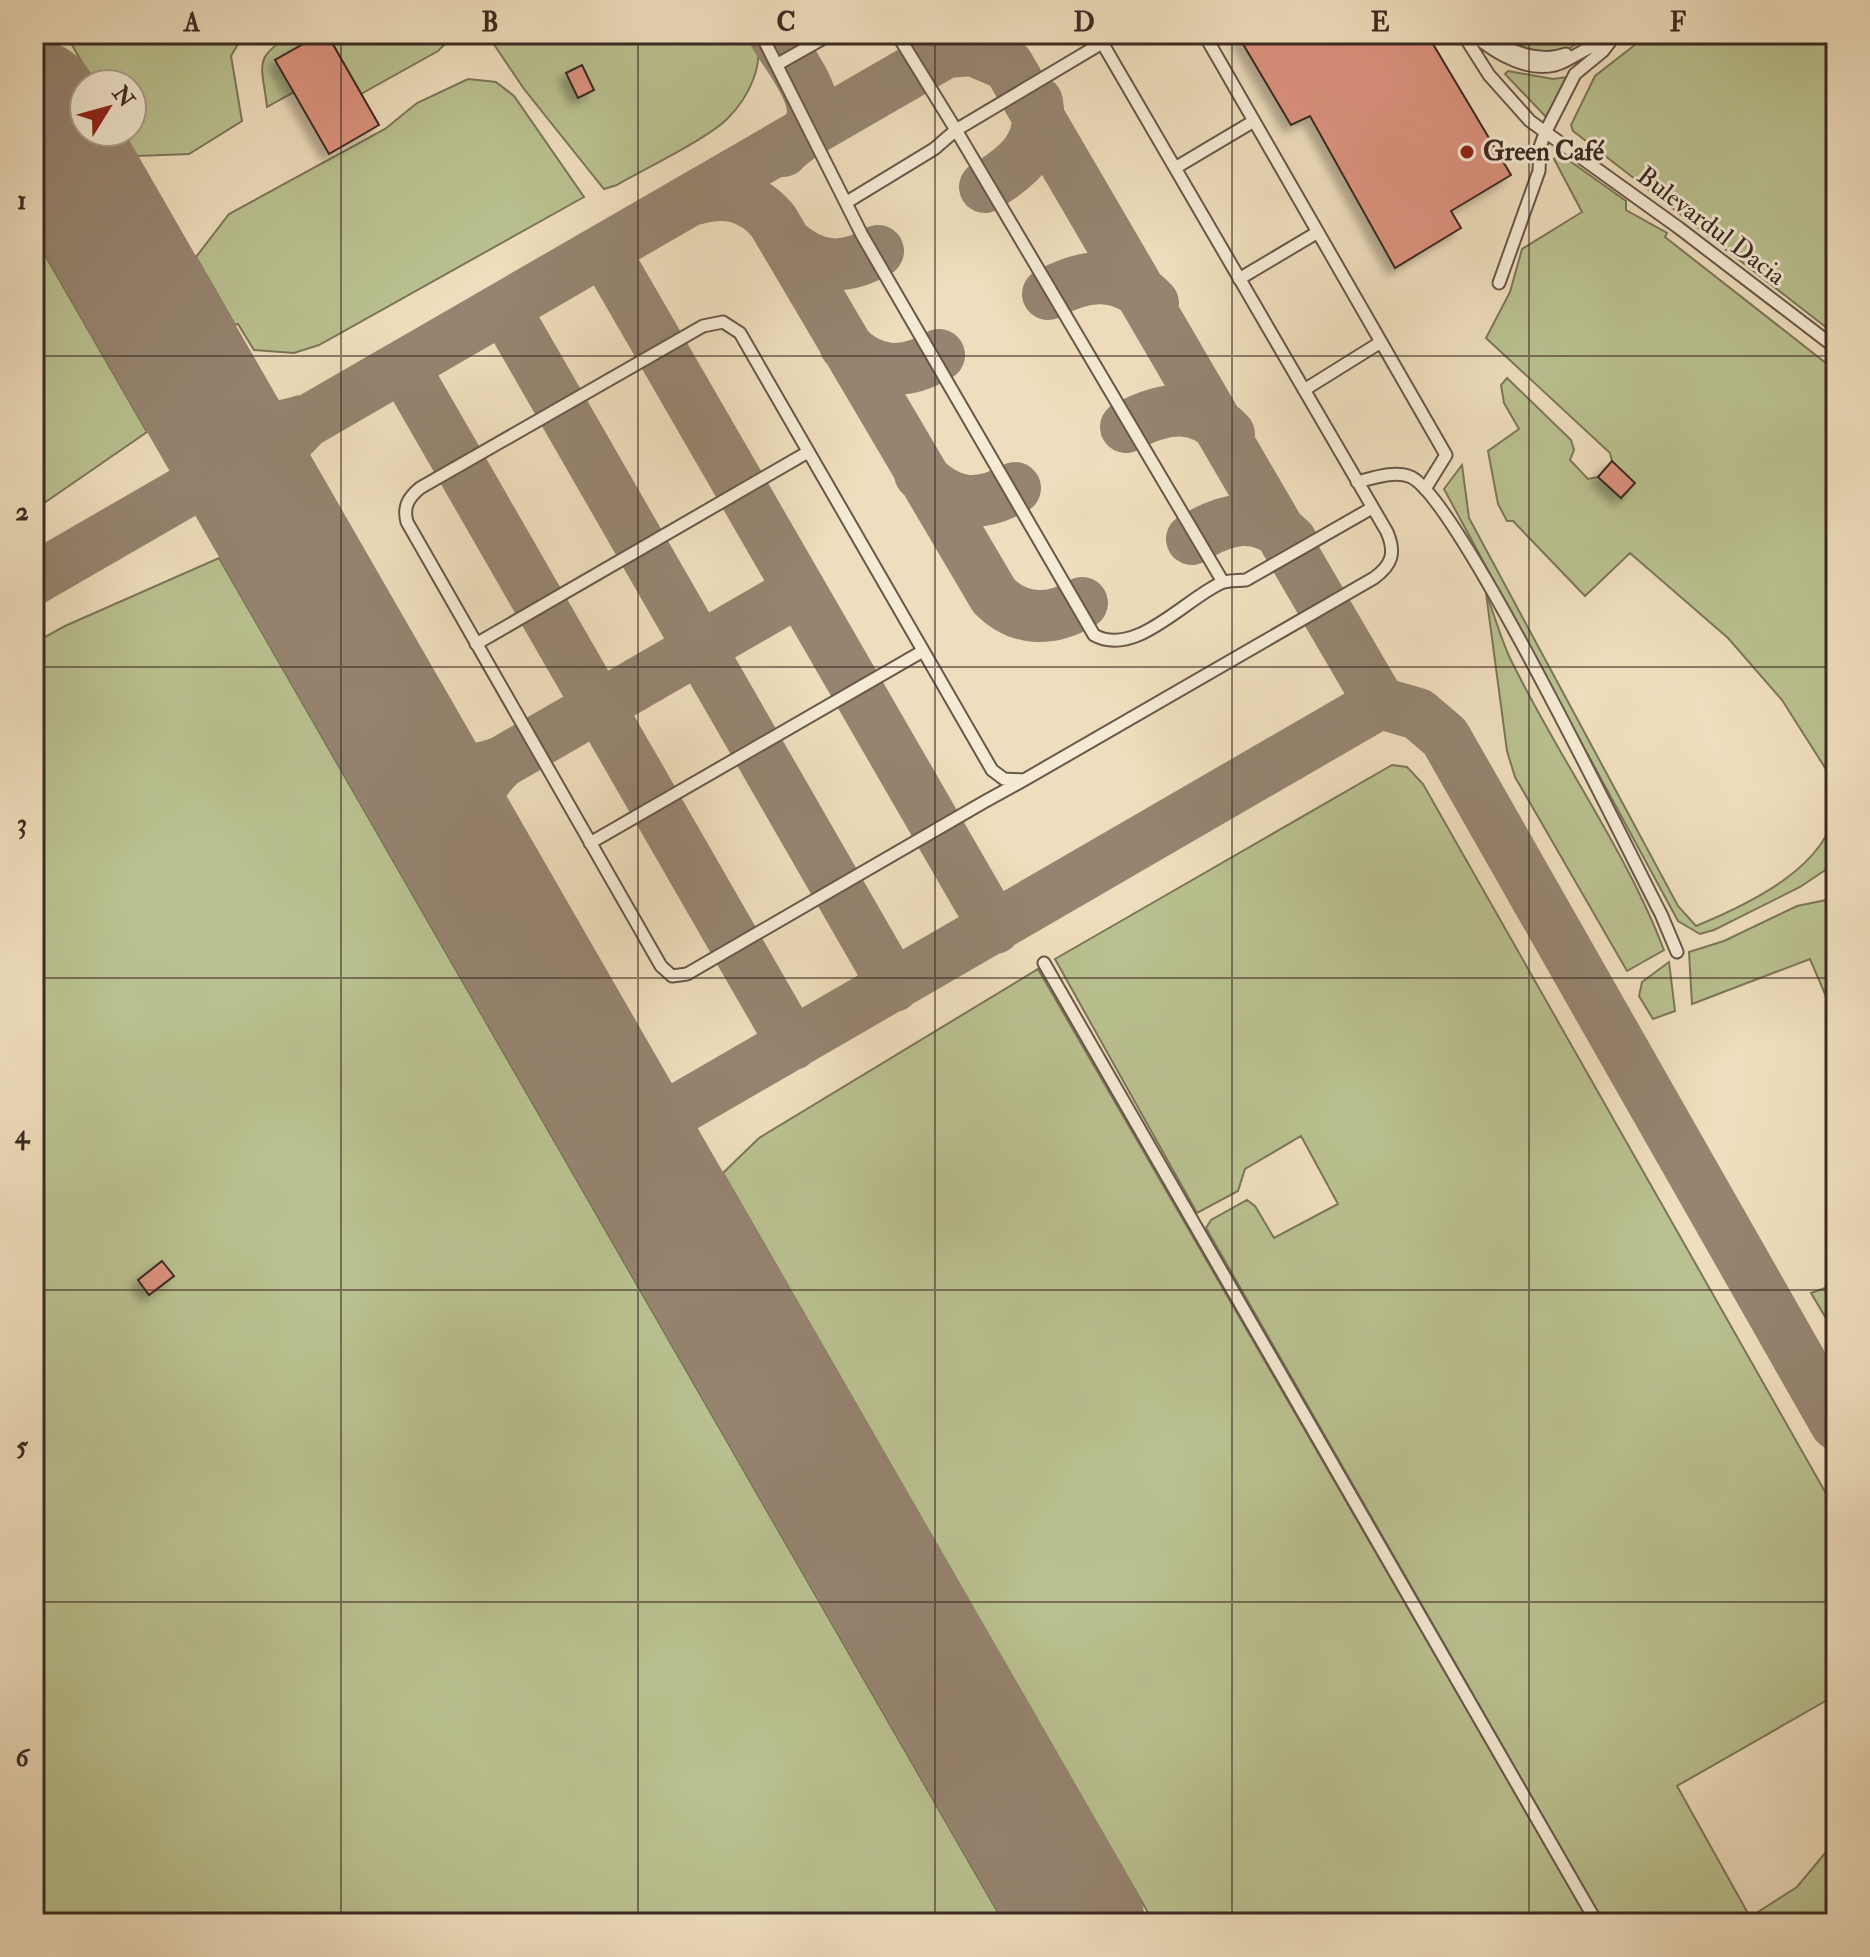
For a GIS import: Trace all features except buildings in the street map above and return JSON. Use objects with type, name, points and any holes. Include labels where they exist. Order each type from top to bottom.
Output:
[{"type":"lane","points":[[761,34],[862,235],[1094,635],[1104,640],[1125,642],[1223,582],[1246,580],[1372,508]]},
{"type":"lane","points":[[778,64],[831,34]]},
{"type":"lane","points":[[897,34],[1223,582]]},
{"type":"lane","points":[[1204,34],[1446,455],[1425,489]]},
{"type":"lane","name":"Bulevardul Dacia","points":[[1463,34],[1489,75],[1530,121],[1679,228],[1836,348]]},
{"type":"lane","points":[[1473,34],[1507,57],[1536,65],[1564,61],[1580,49]]},
{"type":"lane","points":[[1489,34],[1511,49],[1530,55],[1559,56],[1617,35]]},
{"type":"lane","points":[[1499,283],[1539,171],[1540,147],[1545,133],[1575,74],[1617,35]]},
{"type":"lane","points":[[847,202],[934,149],[956,130],[1099,38],[1392,544],[1387,568],[1024,780],[680,977],[672,976],[661,966],[407,522],[407,501],[420,488],[712,322],[723,322],[740,333],[992,770],[1004,779],[1024,780]]},
{"type":"lane","points":[[1175,168],[1254,121]]},
{"type":"lane","points":[[1239,279],[1318,232]]},
{"type":"lane","points":[[1304,390],[1381,342]]},
{"type":"lane","points":[[476,644],[808,452]]},
{"type":"lane","points":[[1357,482],[1395,475],[1411,477],[1425,489],[1475,559],[1661,914],[1677,952]]},
{"type":"lane","points":[[590,843],[923,651]]},
{"type":"lane","points":[[984,802],[993,786],[992,770]]},
{"type":"lane","points":[[1044,963],[1597,1923]]},
{"type":"green space","points":[[66,34],[244,34],[231,56],[242,121],[189,154],[136,156],[131,148],[148,148],[148,68],[85,68]]},
{"type":"green space","points":[[292,34],[321,34],[294,92],[267,107],[262,71],[265,56]]},
{"type":"green space","points":[[327,34],[455,34],[438,51],[361,94]]},
{"type":"green space","points":[[487,34],[754,34],[757,68],[742,100],[719,126],[676,153],[604,189],[524,89]]},
{"type":"green space","points":[[1502,34],[1538,34],[1550,38],[1590,34],[1563,52],[1548,53],[1531,49]]},
{"type":"green space","points":[[1649,34],[1836,34],[1836,335],[1573,131],[1571,125],[1595,76]]},
{"type":"green space","points":[[1508,71],[1553,79],[1575,76],[1549,120],[1505,74]]},
{"type":"green space","points":[[468,79],[496,82],[514,96],[584,197],[319,345],[294,353],[254,350],[238,324],[235,325],[196,257],[229,214],[385,129],[417,103]]},
{"type":"green space","points":[[1560,154],[1626,201],[1626,210],[1667,233],[1665,237],[1836,371],[1836,707],[1830,713],[1836,724],[1836,785],[1782,700],[1728,638],[1630,553],[1585,596],[1513,521],[1507,521],[1498,504],[1488,451],[1519,429],[1504,403],[1501,385],[1507,378],[1571,440],[1574,450],[1570,460],[1588,479],[1598,477],[1621,498],[1610,453],[1486,338],[1510,292],[1522,249],[1582,212],[1554,159]]},
{"type":"green space","points":[[34,236],[147,432],[34,510]]},
{"type":"green space","points":[[1462,465],[1469,518],[1678,906],[1696,926],[1761,895],[1802,865],[1818,848],[1830,828],[1836,806],[1836,863],[1800,887],[1714,930],[1700,934],[1678,921],[1444,489]]},
{"type":"green space","points":[[219,558],[1004,1923],[34,1923],[34,643],[65,626]]},
{"type":"green space","points":[[1486,593],[1509,656],[1630,874],[1664,950],[1627,971],[1515,777],[1507,751]]},
{"type":"green space","points":[[1392,765],[1407,767],[1423,784],[1836,1511],[1836,1695],[1677,1786],[1750,1917],[1797,1887],[1830,1847],[1836,1845],[1836,1923],[1604,1923],[1206,1228],[1211,1220],[1247,1200],[1255,1206],[1274,1238],[1338,1204],[1301,1136],[1245,1169],[1238,1191],[1197,1213],[1055,959]]},
{"type":"green space","points":[[1836,898],[1836,1007],[1831,1008],[1810,959],[1692,1004],[1689,952],[1724,941],[1797,906]]},
{"type":"green space","points":[[1669,962],[1675,1011],[1653,1019],[1639,996],[1642,982]]},
{"type":"green space","points":[[1038,969],[1590,1923],[1154,1923],[723,1173],[759,1138]]},
{"type":"green space","points":[[1836,1284],[1836,1335],[1811,1293]]},
{"type":"taxiway","points":[[774,34],[808,90],[813,114],[808,129],[783,151]]},
{"type":"taxiway","points":[[34,579],[946,52],[967,34]]},
{"type":"taxiway","points":[[629,1138],[1380,703],[1008,65],[973,50],[946,52]]},
{"type":"taxiway","points":[[985,187],[1018,163],[1033,143],[1037,131],[1037,102]]},
{"type":"taxiway","points":[[695,199],[717,195],[738,197],[756,206],[773,221],[994,596],[1014,611],[1036,616],[1059,613],[1082,603]]},
{"type":"taxiway","points":[[786,243],[808,258],[830,264],[854,262],[878,251]]},
{"type":"taxiway","points":[[604,251],[995,928]]},
{"type":"taxiway","points":[[1048,294],[1076,282],[1103,278],[1128,285],[1153,303]]},
{"type":"taxiway","points":[[504,308],[894,986]]},
{"type":"taxiway","points":[[845,345],[866,362],[890,369],[914,366],[939,355]]},
{"type":"taxiway","points":[[403,366],[793,1044]]},
{"type":"taxiway","points":[[201,394],[224,413],[247,424],[273,427],[302,421]]},
{"type":"taxiway","points":[[1126,427],[1154,415],[1180,411],[1205,416],[1229,434]]},
{"type":"taxiway","points":[[279,531],[272,501],[272,474],[282,449],[302,426]]},
{"type":"taxiway","points":[[920,474],[942,492],[965,500],[989,499],[1015,488]]},
{"type":"taxiway","points":[[1192,539],[1217,526],[1242,520],[1267,524],[1291,541]]},
{"type":"taxiway","points":[[470,862],[472,807],[483,784],[502,762],[800,590]]},
{"type":"taxiway","points":[[1380,703],[1418,714],[1445,737],[1836,1424]]},
{"type":"taxiway","points":[[393,728],[416,751],[442,765],[470,769],[502,762]]},
{"type":"runway","points":[[34,105],[1080,1923]]},
{"type":"place","name":"Green Café","points":[[1467,152]]}]
